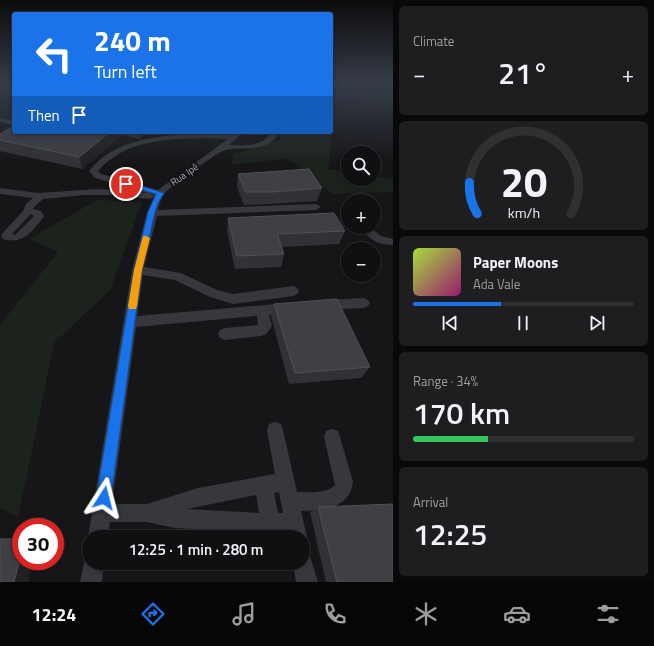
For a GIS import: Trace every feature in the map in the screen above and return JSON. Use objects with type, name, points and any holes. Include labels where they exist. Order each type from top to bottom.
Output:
[{"type":"street","points":[[0,120],[12,123]]},
{"type":"street","name":"Rua Ipê","points":[[222,148],[262,144],[272,138],[273,136],[272,134]]},
{"type":"street","points":[[159,195],[98,176],[93,171],[116,151],[133,144],[165,139],[237,135]]},
{"type":"street","name":"Rua Ipê","points":[[99,530],[138,270],[152,212],[159,195],[170,184],[222,148],[237,135]]},
{"type":"street","points":[[0,191],[27,197],[111,192],[159,195]]},
{"type":"street","points":[[29,211],[28,207],[40,197]]},
{"type":"street","points":[[152,212],[316,207]]},
{"type":"street","points":[[372,234],[377,240],[393,242]]},
{"type":"street","points":[[138,270],[177,276],[214,294],[233,299],[293,291]]},
{"type":"street","points":[[130,322],[304,306],[364,304]]},
{"type":"street","points":[[225,334],[261,330],[265,326],[262,310]]},
{"type":"street","points":[[101,513],[148,513],[175,518],[270,523],[296,530],[275,430]]},
{"type":"street","points":[[290,502],[334,498],[341,493],[345,487],[332,437]]},
{"type":"street","points":[[148,513],[172,503],[263,485],[286,482]]},
{"type":"street","points":[[263,485],[270,523]]},
{"type":"street","points":[[91,582],[93,570]]},
{"type":"street","points":[[304,570],[307,582]]},
{"type":"shaded area","points":[[277,134],[332,134],[328,169],[341,171],[341,186],[381,186],[381,177],[393,179],[393,192],[333,194],[288,158],[232,165],[233,154],[282,139]]},
{"type":"shaded area","points":[[97,200],[142,202],[110,290],[54,343],[18,518],[0,507],[0,325],[58,252],[29,239]]},
{"type":"building","points":[[12,127],[12,134],[108,134],[79,157],[0,140],[0,134]]},
{"type":"building","points":[[309,169],[322,188],[272,192],[246,192],[238,174]]},
{"type":"building","points":[[334,213],[341,224],[341,231],[277,234],[284,254],[237,256],[228,218]]},
{"type":"building","points":[[337,299],[370,367],[295,373],[274,304]]},
{"type":"building","points":[[393,504],[393,582],[337,582],[318,507]]},
{"type":"building","points":[[0,539],[12,539],[12,570],[17,570],[14,582],[0,582]]},
{"type":"slow traffic","points":[[132,306],[138,270],[146,238]]},
{"type":"route","points":[[104,498],[138,270],[152,212],[160,193],[126,184]]}]
